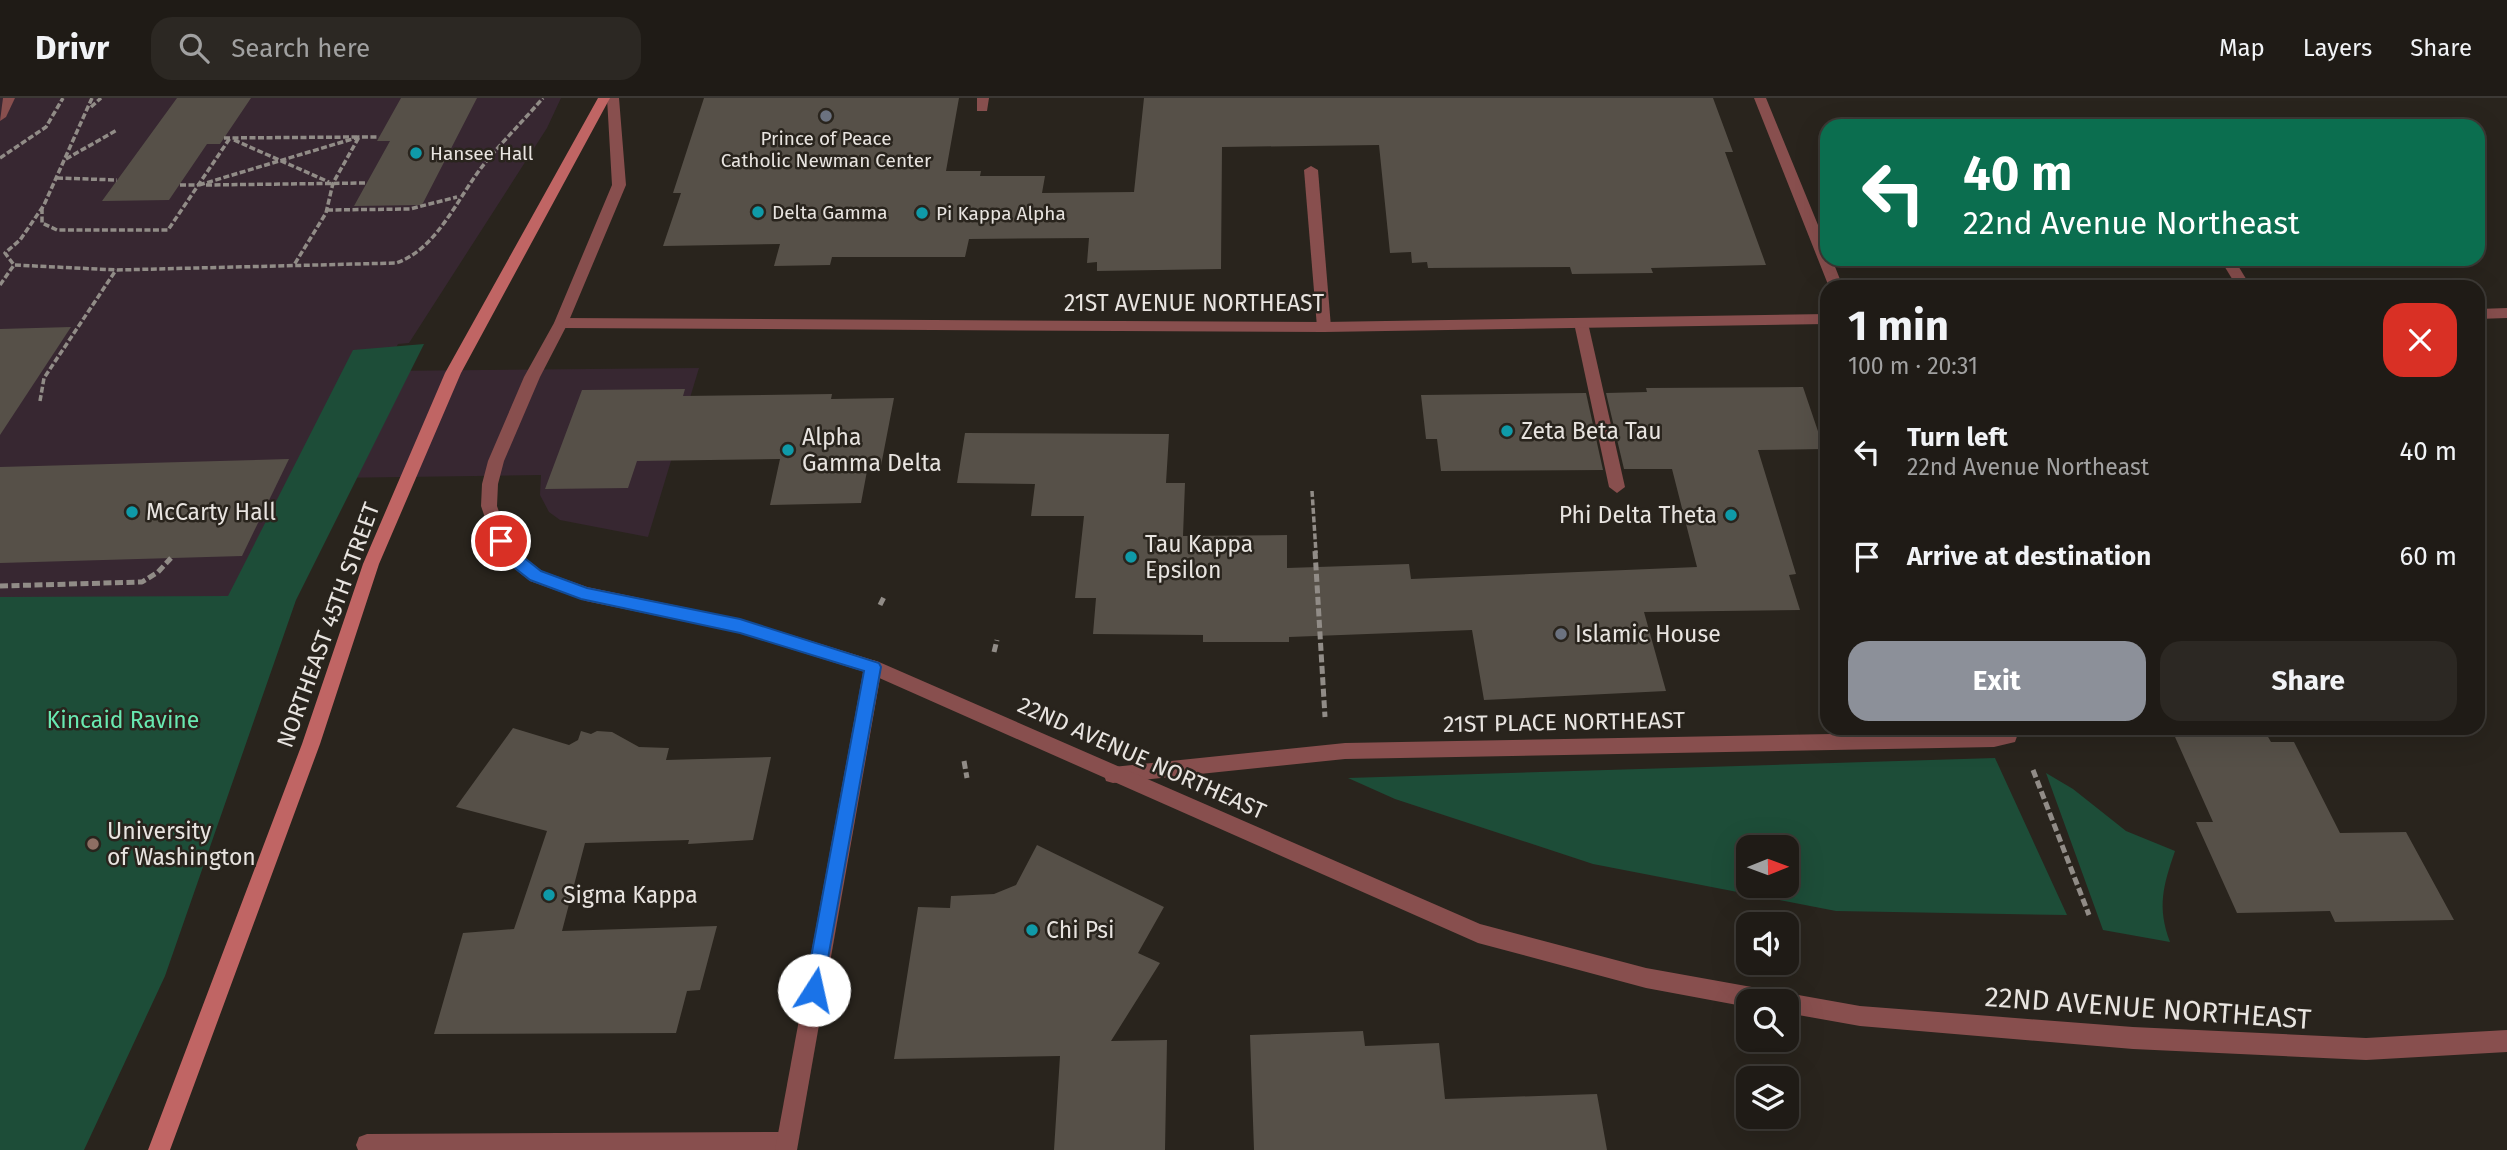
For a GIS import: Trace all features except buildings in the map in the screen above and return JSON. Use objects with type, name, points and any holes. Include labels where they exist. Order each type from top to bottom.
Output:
[{"type":"main road","name":"NORTHEAST 45TH STREET","points":[[159,1150],[311,744],[371,564],[453,373],[604,98]]},
{"type":"street","points":[[0,117],[9,98]]},
{"type":"street","points":[[561,323],[618,185],[613,98]]},
{"type":"street","points":[[1760,98],[1820,247]]},
{"type":"street","points":[[1311,170],[1324,327]]},
{"type":"street","points":[[2485,314],[2507,313]]},
{"type":"street","name":"21ST AVENUE NORTHEAST","points":[[561,323],[1324,327],[1820,319]]},
{"type":"street","name":"22ND AVENUE NORTHEAST","points":[[561,323],[532,377],[496,461],[490,484],[489,506],[501,541],[517,561],[536,576],[586,594],[740,626],[873,667],[1113,775],[1478,933],[1646,978],[1736,994]]},
{"type":"street","points":[[1581,323],[1617,487]]},
{"type":"street","points":[[367,1145],[786,1147],[873,667]]},
{"type":"street","name":"21ST PLACE NORTHEAST","points":[[1113,775],[1345,751],[1994,739],[2004,738],[2006,735]]},
{"type":"street","name":"22ND AVENUE NORTHEAST","points":[[1799,1005],[1860,1016],[2133,1038],[2366,1049],[2507,1041]]},
{"type":"path","points":[[0,158],[46,127],[63,98]]},
{"type":"path","points":[[92,98],[42,208],[29,230],[2,253],[14,265],[117,270],[396,263],[411,258],[425,246],[458,197],[542,98]]},
{"type":"path","points":[[90,107],[101,98]]},
{"type":"path","points":[[65,160],[117,130]]},
{"type":"path","points":[[293,265],[327,210],[333,183],[359,137]]},
{"type":"path","points":[[198,185],[359,137]]},
{"type":"path","points":[[224,138],[379,137]]},
{"type":"path","points":[[230,138],[333,183]]},
{"type":"path","points":[[42,208],[42,223],[57,230],[168,230],[230,138]]},
{"type":"path","points":[[57,178],[117,180]]},
{"type":"path","points":[[180,185],[366,183]]},
{"type":"path","points":[[327,210],[423,209],[440,206],[458,197]]},
{"type":"path","points":[[0,285],[14,265]]},
{"type":"path","points":[[40,401],[44,378],[117,270]]},
{"type":"path","points":[[1312,491],[1325,719]]},
{"type":"path","points":[[0,586],[142,582],[158,572],[171,558]]},
{"type":"path","points":[[880,606],[885,595]]},
{"type":"path","points":[[994,652],[997,640]]},
{"type":"path","points":[[964,761],[967,778]]},
{"type":"path","points":[[2033,770],[2089,915]]},
{"type":"shaded area","name":"University of Washington","points":[[0,98],[561,98],[547,128],[409,343],[398,344],[384,371],[699,368],[648,537],[560,520],[549,512],[540,495],[541,475],[331,478],[0,1150]]},
{"type":"green space","name":"Kincaid Ravine","points":[[424,344],[296,600],[165,976],[84,1150],[0,1150],[0,597],[228,596],[353,350]]},
{"type":"green space","points":[[1995,758],[2067,915],[1836,911],[1769,898],[1799,898],[1799,835],[1736,835],[1736,892],[1593,864],[1395,799],[1348,778]]},
{"type":"green space","points":[[2046,773],[2073,789],[2126,831],[2175,851],[2163,896],[2164,918],[2170,942],[2103,930]]},
{"type":"place","name":"Prince of Peace Catholic Newman Center","points":[[826,116]]},
{"type":"place","name":"Hansee Hall","points":[[416,153]]},
{"type":"place","name":"Delta Gamma","points":[[758,212]]},
{"type":"place","name":"Pi Kappa Alpha","points":[[922,213]]},
{"type":"place","name":"Zeta Beta Tau","points":[[1507,431]]},
{"type":"place","name":"Alpha Gamma Delta","points":[[788,450]]},
{"type":"place","name":"McCarty Hall","points":[[132,512]]},
{"type":"place","name":"Phi Delta Theta","points":[[1731,515]]},
{"type":"place","name":"Tau Kappa Epsilon","points":[[1131,557]]},
{"type":"place","name":"Islamic House","points":[[1561,634]]},
{"type":"place","name":"University of Washington","points":[[93,844]]},
{"type":"place","name":"Sigma Kappa","points":[[549,895]]},
{"type":"place","name":"Chi Psi","points":[[1032,930]]},
{"type":"route","points":[[501,541],[517,561],[536,576],[586,594],[740,626],[873,667],[814,990]]}]
